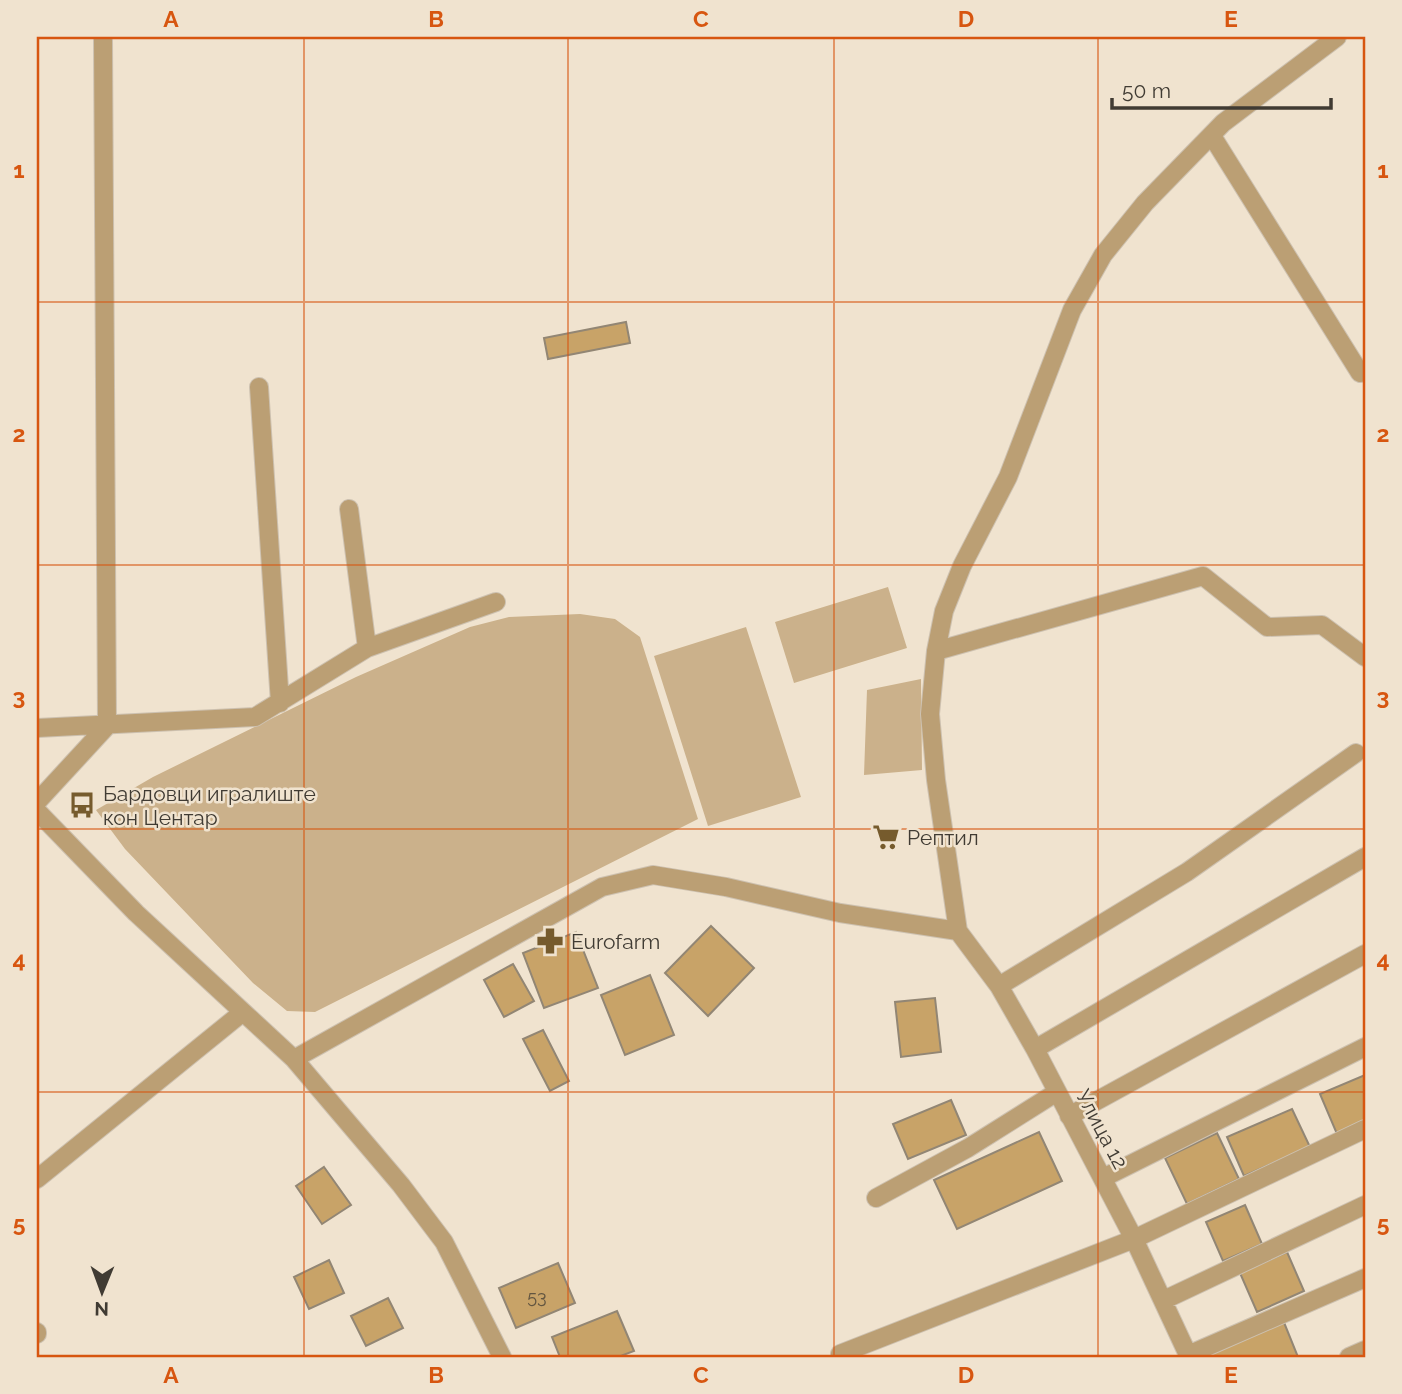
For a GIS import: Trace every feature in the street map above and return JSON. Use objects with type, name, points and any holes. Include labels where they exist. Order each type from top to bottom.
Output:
[{"type":"street","points":[[294,1059],[602,887],[653,875],[726,887],[840,913],[958,931],[936,780],[930,714],[936,651],[944,611],[962,566],[1008,477],[1072,310],[1103,255],[1145,203],[1223,123],[1337,37]]},
{"type":"street","points":[[37,802],[107,726],[103,40]]},
{"type":"street","points":[[1212,136],[1360,373]]},
{"type":"street","points":[[259,387],[280,703]]},
{"type":"street","points":[[349,509],[368,648]]},
{"type":"street","points":[[936,651],[1203,576],[1267,627],[1322,625],[1365,657]]},
{"type":"street","points":[[37,728],[255,717],[368,648],[496,602]]},
{"type":"street","points":[[999,986],[1187,872],[1356,753]]},
{"type":"street","points":[[37,811],[136,913],[294,1059],[401,1185],[444,1242],[502,1357]]},
{"type":"street","points":[[1035,1049],[1365,857]]},
{"type":"street","name":"Улица 12","points":[[958,931],[999,986],[1035,1049],[1134,1238],[1189,1356]]},
{"type":"street","points":[[1069,1116],[1365,954]]},
{"type":"street","points":[[37,1179],[243,1012]]},
{"type":"street","points":[[1103,1178],[1365,1047]]},
{"type":"street","points":[[876,1198],[968,1148],[1057,1092]]},
{"type":"street","points":[[840,1354],[1134,1238],[1365,1129]]},
{"type":"street","points":[[1164,1300],[1365,1205]]},
{"type":"street","points":[[1189,1356],[1365,1278]]},
{"type":"street","points":[[1349,1357],[1365,1350]]},
{"type":"shaded area","points":[[888,587],[907,648],[794,683],[775,622]]},
{"type":"shaded area","points":[[580,614],[615,619],[640,637],[698,819],[315,1012],[287,1011],[253,983],[125,849],[96,810],[153,777],[356,677],[470,627],[509,617]]},
{"type":"shaded area","points":[[746,627],[801,797],[708,826],[654,656]]},
{"type":"shaded area","points":[[921,679],[922,770],[864,775],[867,690]]},
{"type":"building","points":[[626,322],[630,343],[548,359],[544,338]]},
{"type":"building","points":[[711,926],[754,968],[708,1016],[665,973]]},
{"type":"building","points":[[576,932],[598,988],[544,1008],[523,953]]},
{"type":"building","points":[[513,964],[534,1001],[504,1017],[484,980]]},
{"type":"building","points":[[650,975],[674,1035],[625,1055],[601,995]]},
{"type":"building","points":[[935,998],[941,1052],[901,1057],[895,1002]]},
{"type":"building","points":[[543,1030],[569,1081],[550,1091],[523,1039]]},
{"type":"building","points":[[1365,1075],[1365,1121],[1337,1134],[1320,1094]]},
{"type":"building","points":[[951,1100],[966,1135],[908,1159],[893,1124]]},
{"type":"building","points":[[1292,1109],[1310,1147],[1244,1176],[1227,1137]]},
{"type":"building","points":[[1039,1132],[1062,1181],[957,1229],[934,1180]]},
{"type":"building","points":[[1217,1133],[1239,1179],[1187,1204],[1165,1158]]},
{"type":"building","points":[[324,1167],[351,1205],[322,1224],[296,1186]]},
{"type":"building","points":[[1245,1205],[1262,1244],[1223,1261],[1206,1222]]},
{"type":"building","points":[[1287,1252],[1304,1291],[1257,1312],[1240,1273]]},
{"type":"building","points":[[329,1260],[344,1293],[309,1309],[294,1277]]},
{"type":"building","points":[[558,1263],[575,1303],[516,1328],[499,1288]]},
{"type":"building","points":[[388,1298],[403,1328],[366,1346],[351,1316]]},
{"type":"building","points":[[617,1311],[634,1351],[618,1357],[560,1357],[552,1337]]},
{"type":"building","points":[[1283,1320],[1298,1357],[1206,1357],[1204,1351]]},
{"type":"place","name":"Бардовци игралиште кон Центар","points":[[82,805]]},
{"type":"place","name":"Рептил","points":[[886,837]]},
{"type":"place","name":"Eurofarm","points":[[550,941]]}]
